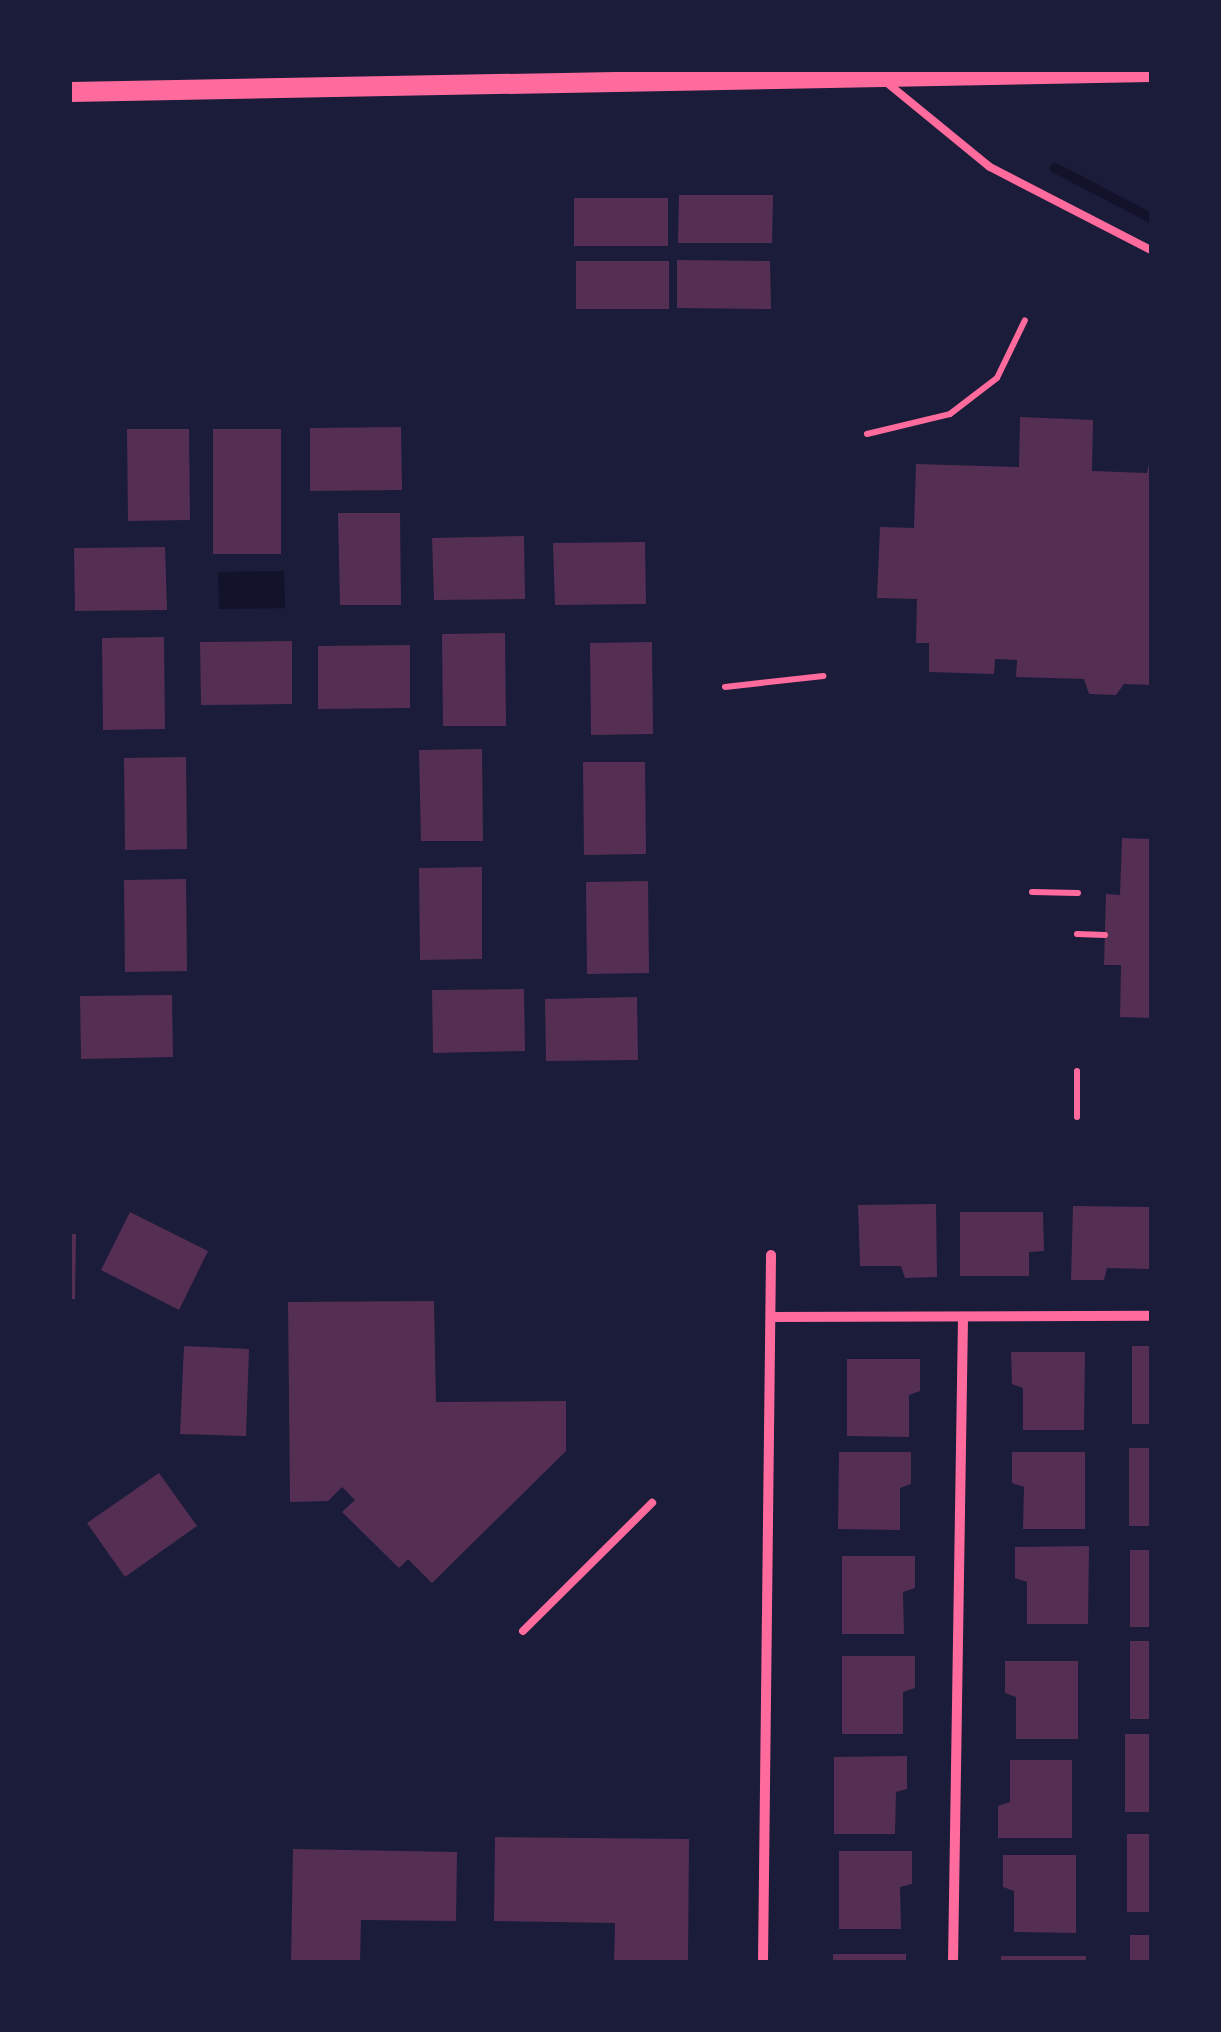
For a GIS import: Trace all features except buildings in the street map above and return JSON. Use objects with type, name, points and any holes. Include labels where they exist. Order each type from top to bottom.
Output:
[{"type":"main road","points":[[70,92],[529,76],[1151,72]]},
{"type":"street","points":[[763,1962],[771,1256]]},
{"type":"street","points":[[771,1316],[1151,1316]]},
{"type":"street","points":[[953,1962],[963,1317]]},
{"type":"lane","points":[[876,72],[990,168],[1151,250]]},
{"type":"lane","points":[[523,1631],[652,1502]]},
{"type":"path","points":[[867,434],[950,414],[997,378],[1025,320]]},
{"type":"path","points":[[725,687],[823,676]]},
{"type":"path","points":[[1032,892],[1078,893]]},
{"type":"path","points":[[1077,934],[1105,935]]},
{"type":"path","points":[[1077,1072],[1077,1117]]},
{"type":"shaded area","points":[[284,571],[285,608],[219,609],[218,572]]},
{"type":"waterway","points":[[1055,168],[1151,218]]}]
